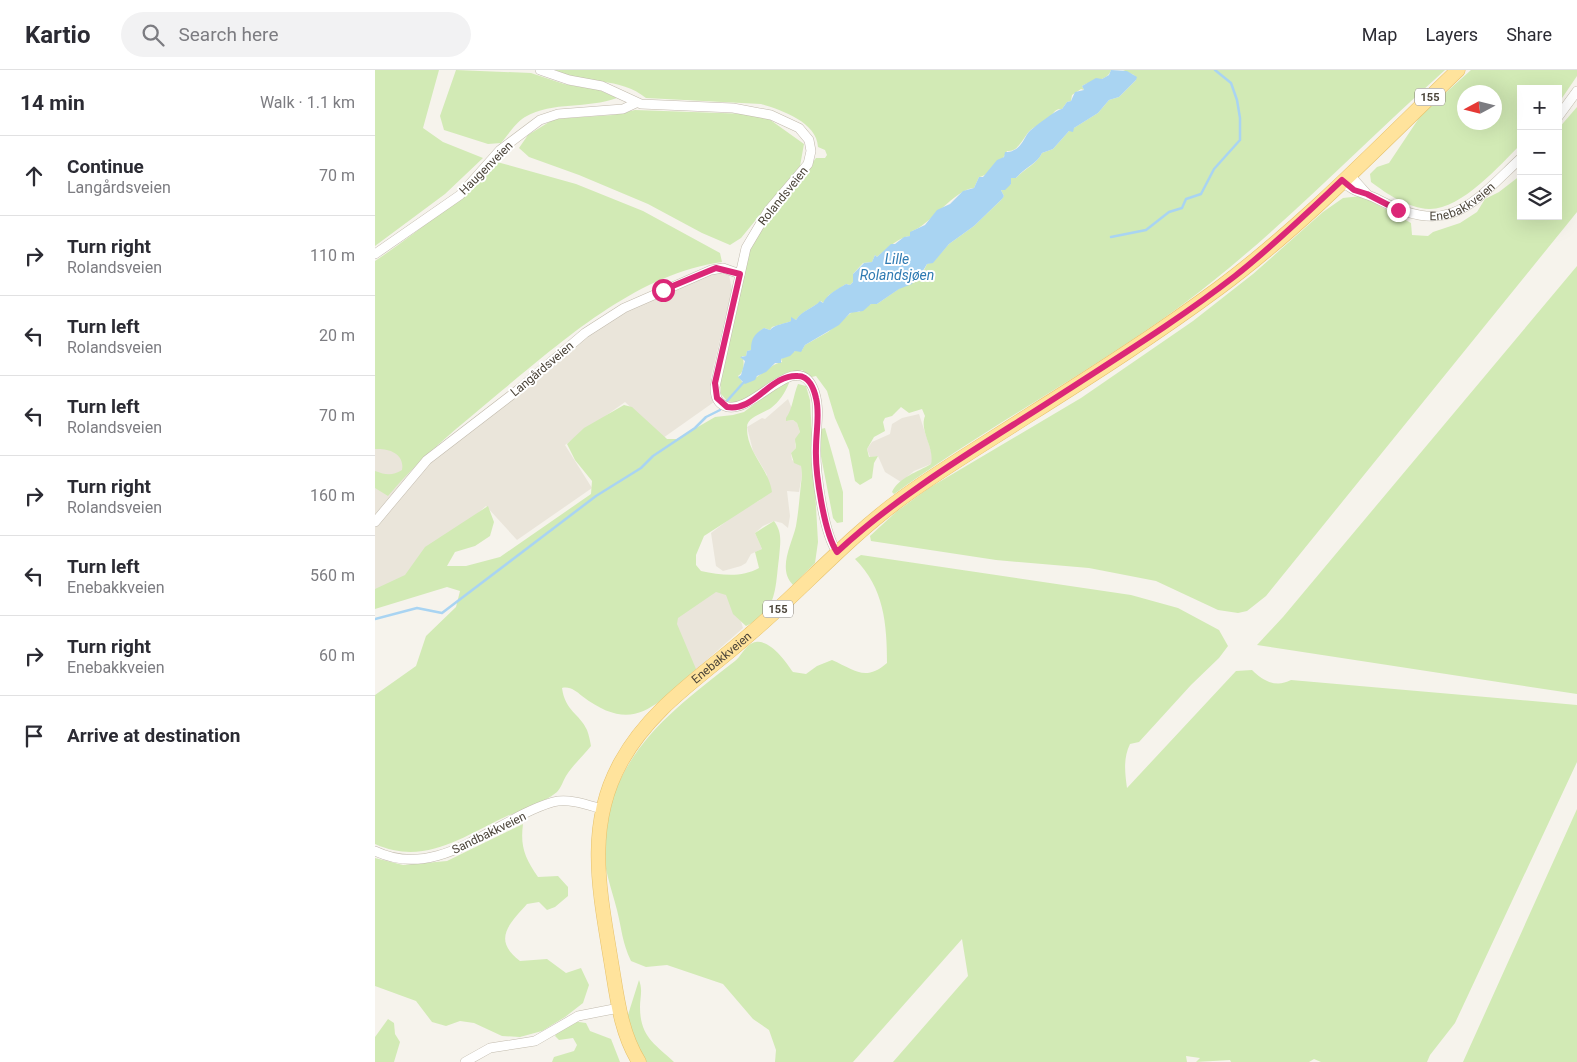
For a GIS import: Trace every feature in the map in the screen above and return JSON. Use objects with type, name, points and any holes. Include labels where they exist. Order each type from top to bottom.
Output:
[{"type":"main road","name":"Enebakkveien","points":[[639,1062],[626,1036],[619,1008],[598,880],[597,853],[602,810],[610,785],[621,761],[636,737],[653,717],[679,692],[757,629],[837,552],[909,492],[1081,382],[1221,286],[1275,242],[1458,70]]},
{"type":"street","name":"Rolandsveien","points":[[540,70],[569,80],[609,88],[636,103],[660,106],[720,107],[752,111],[788,122],[807,136],[811,151],[808,164],[756,229],[746,248],[715,383],[717,398],[727,407],[740,407],[786,378],[799,376],[808,380],[813,388],[817,406],[817,472],[829,536],[837,552]]},
{"type":"street","points":[[1562,112],[1577,91]]},
{"type":"street","name":"Haugenveien","points":[[375,254],[460,195],[500,150],[540,120],[558,114],[623,109],[636,103]]},
{"type":"street","name":"Enebakkveien","points":[[1346,177],[1367,194],[1415,216],[1442,216],[1470,204],[1517,162]]},
{"type":"street","name":"Langårdsveien","points":[[375,522],[427,460],[518,390],[602,321],[641,300],[711,270],[723,268],[740,274]]},
{"type":"street","name":"Sandbakkveien","points":[[375,852],[413,860],[442,856],[554,802],[577,803],[602,810]]},
{"type":"street","points":[[465,1062],[490,1048],[535,1041],[578,1016],[619,1008]]},
{"type":"shaded area","points":[[717,273],[729,275],[732,290],[711,377],[714,402],[663,438],[625,402],[565,445],[592,488],[517,540],[486,506],[392,588],[375,594],[375,440],[424,456],[529,375],[606,323],[643,303]]},
{"type":"shaded area","points":[[788,399],[792,409],[787,421],[793,420],[797,423],[800,432],[795,444],[796,448],[791,453],[792,460],[801,466],[802,475],[799,492],[787,491],[790,516],[788,528],[782,523],[774,521],[763,526],[755,533],[762,549],[751,554],[746,563],[741,566],[723,571],[716,566],[711,533],[740,511],[760,500],[767,475],[753,451],[747,427],[762,418],[765,419]]},
{"type":"shaded area","points":[[919,414],[933,457],[931,464],[914,471],[901,482],[885,472],[878,456],[870,457],[867,449],[872,442],[890,434],[892,424],[902,418]]},
{"type":"shaded area","points":[[717,584],[733,596],[743,628],[691,674],[673,619]]},
{"type":"green space","points":[[375,70],[439,70],[423,128],[443,142],[483,158],[445,194],[375,246]]},
{"type":"green space","points":[[456,70],[531,73],[564,84],[599,90],[617,98],[536,112],[518,122],[501,143],[488,144],[444,130],[440,116]]},
{"type":"green space","points":[[555,70],[1111,70],[1106,77],[1082,86],[1084,90],[1081,89],[1072,95],[1071,101],[1067,102],[1062,109],[1055,111],[1048,119],[1031,130],[1016,148],[1007,151],[995,167],[987,174],[979,177],[974,188],[959,194],[926,223],[912,231],[911,236],[897,241],[877,257],[875,255],[872,262],[863,263],[853,274],[853,282],[850,285],[846,284],[829,295],[823,303],[821,301],[796,320],[791,318],[792,321],[772,327],[770,330],[764,328],[760,331],[751,350],[747,351],[746,356],[742,356],[742,372],[738,376],[743,383],[754,379],[772,366],[782,362],[781,359],[795,351],[802,350],[805,345],[828,332],[852,312],[859,312],[871,304],[877,304],[923,272],[927,264],[933,262],[949,244],[974,226],[1001,200],[1004,196],[1001,190],[1011,184],[1011,178],[1016,178],[1037,160],[1042,153],[1053,149],[1069,131],[1098,113],[1109,100],[1119,97],[1136,80],[1134,75],[1123,70],[1445,70],[1283,221],[1217,278],[1182,305],[1111,354],[929,469],[894,494],[892,492],[899,482],[931,464],[932,458],[924,428],[925,416],[922,409],[909,413],[901,407],[892,416],[885,418],[883,422],[885,431],[874,437],[867,449],[869,457],[878,456],[874,463],[872,478],[860,485],[855,481],[849,450],[835,418],[827,391],[816,376],[812,377],[802,370],[785,374],[736,403],[727,401],[721,394],[720,379],[737,310],[747,255],[756,237],[774,210],[816,158],[825,158],[827,155],[825,150],[818,147],[816,138],[811,131],[797,118],[761,104],[646,98],[636,91],[625,87]]},
{"type":"green space","points":[[1471,70],[1577,70],[1577,76],[1562,98],[1562,85],[1517,85],[1517,148],[1479,185],[1454,202],[1429,209],[1413,206],[1391,196],[1371,182],[1370,174],[1377,167],[1389,163],[1421,115]]},
{"type":"green space","points":[[1577,107],[1577,212],[1266,596],[1247,611],[1238,613],[1218,610],[1156,581],[1089,568],[996,560],[871,541],[870,536],[896,512],[929,488],[1081,398],[1193,321],[1253,274],[1323,212],[1343,198],[1361,196],[1411,223],[1412,235],[1428,236],[1433,232],[1460,223],[1477,212],[1485,199],[1499,192],[1517,178],[1517,220],[1562,220],[1562,124]]},
{"type":"green space","points":[[635,110],[749,114],[769,119],[804,144],[800,166],[741,238],[730,245],[702,233],[648,204],[579,175],[529,157],[519,148],[528,135],[554,119],[613,115]]},
{"type":"green space","points":[[497,162],[576,184],[643,211],[720,253],[722,262],[690,269],[660,280],[631,295],[575,331],[455,430],[427,455],[388,496],[375,488],[375,471],[392,474],[402,470],[402,464],[401,459],[395,453],[385,449],[375,449],[375,261],[438,214]]},
{"type":"green space","points":[[1577,266],[1577,694],[1257,645],[1283,617]]},
{"type":"green space","points":[[783,382],[789,383],[784,394],[771,408],[753,418],[747,427],[750,444],[767,476],[772,492],[704,536],[696,555],[696,565],[701,571],[731,575],[759,568],[755,552],[762,549],[755,533],[774,521],[780,534],[779,558],[773,598],[764,614],[746,626],[733,614],[726,595],[716,592],[678,618],[677,624],[696,669],[656,704],[643,711],[631,715],[616,714],[600,708],[573,689],[562,688],[566,702],[587,730],[591,746],[566,776],[558,790],[545,800],[442,846],[410,852],[393,850],[375,844],[375,695],[416,666],[426,636],[456,607],[460,591],[447,587],[375,609],[375,589],[405,575],[425,547],[488,506],[494,522],[490,536],[475,546],[455,552],[447,566],[466,566],[500,557],[591,494],[592,481],[575,460],[567,444],[584,428],[624,405],[632,407],[667,439],[677,439],[715,417],[744,412]]},
{"type":"green space","points":[[798,384],[806,386],[810,400],[818,542],[815,563],[793,585],[788,579],[786,564],[796,526],[802,475],[801,466],[794,463],[791,453],[796,448],[795,439],[800,432],[797,423],[793,420],[786,421],[786,418]]},
{"type":"green space","points":[[825,428],[843,492],[843,522],[837,523],[833,518],[819,446],[821,429]]},
{"type":"green space","points":[[861,555],[1131,595],[1178,608],[1219,630],[1228,646],[1219,658],[1191,685],[1139,742],[1130,744],[1125,760],[1127,788],[1236,671],[1252,670],[1265,680],[1275,683],[1291,680],[1577,705],[1577,762],[1455,1023],[1430,1055],[1427,1062],[1321,1062],[1314,1059],[1309,1062],[1231,1062],[1230,1060],[1196,1062],[1200,1058],[1186,1056],[1187,1062],[893,1062],[968,976],[962,939],[853,1062],[775,1062],[776,1050],[769,1030],[753,1019],[723,984],[667,965],[646,967],[631,961],[624,942],[603,849],[605,828],[612,800],[636,752],[671,713],[738,659],[747,647],[753,643],[762,642],[767,644],[778,652],[793,672],[806,674],[817,666],[832,660],[866,673],[879,669],[887,663],[885,621],[882,607],[872,582],[865,570],[855,559]]},
{"type":"green space","points":[[1577,809],[1577,1062],[1463,1062]]},
{"type":"green space","points":[[523,824],[523,846],[533,870],[538,877],[558,876],[568,887],[568,896],[555,907],[547,910],[539,902],[527,904],[509,925],[505,939],[507,946],[520,961],[547,959],[566,973],[581,968],[589,985],[583,1003],[542,1031],[520,1037],[502,1036],[474,1023],[460,1021],[446,1026],[432,1022],[416,1001],[375,986],[375,858],[403,865],[447,861]]},
{"type":"green space","points":[[639,980],[643,1026],[655,1045],[674,1062],[645,1062],[632,1038],[627,1018]]},
{"type":"green space","points":[[388,1019],[394,1023],[395,1034],[400,1042],[394,1062],[375,1062],[375,1037]]},
{"type":"green space","points":[[572,1021],[586,1023],[590,1031],[611,1039],[620,1062],[552,1062],[554,1057],[574,1051],[577,1045],[573,1038],[559,1040],[555,1036],[559,1029]]},
{"type":"water","name":"Lille Rolandsjøen","points":[[1111,70],[1127,71],[1137,77],[1136,80],[1119,97],[1109,100],[1098,113],[1074,128],[1073,132],[1069,131],[1053,149],[1042,153],[1037,160],[1016,178],[1011,178],[1011,184],[1005,190],[1001,190],[1004,196],[1002,199],[974,226],[949,244],[933,263],[927,264],[918,279],[915,278],[912,284],[899,289],[877,304],[871,304],[863,311],[850,313],[839,325],[805,345],[801,352],[795,351],[790,356],[781,359],[781,363],[775,363],[766,372],[757,376],[755,380],[745,384],[738,377],[741,375],[745,361],[740,357],[746,356],[747,351],[751,350],[752,340],[758,332],[764,328],[770,330],[777,325],[791,321],[791,317],[796,320],[801,314],[820,301],[823,303],[836,290],[846,284],[850,285],[853,282],[853,274],[864,263],[872,262],[875,255],[877,257],[891,244],[895,244],[904,237],[910,236],[910,232],[925,225],[937,210],[950,204],[963,191],[974,188],[979,177],[983,177],[997,160],[1004,157],[1005,152],[1019,147],[1030,130],[1062,109],[1067,102],[1071,101],[1075,92],[1084,90],[1082,86],[1096,78],[1102,79],[1109,75]]},
{"type":"waterway","points":[[1111,237],[1146,230],[1169,212],[1182,208],[1186,199],[1201,194],[1214,169],[1240,140],[1240,118],[1237,100],[1231,83],[1215,70]]},
{"type":"waterway","points":[[727,401],[743,383]]},
{"type":"waterway","points":[[375,619],[417,608],[442,613],[596,496],[641,468],[653,456],[695,428],[706,417],[720,410]]},
{"type":"route","points":[[663,290],[716,268],[723,268],[740,274],[720,358],[715,393],[722,405],[735,408],[746,405],[786,378],[803,376],[808,380],[817,399],[817,472],[829,536],[837,552],[901,498],[1067,391],[1221,286],[1275,242],[1342,180],[1350,188],[1367,194],[1398,210]]}]
